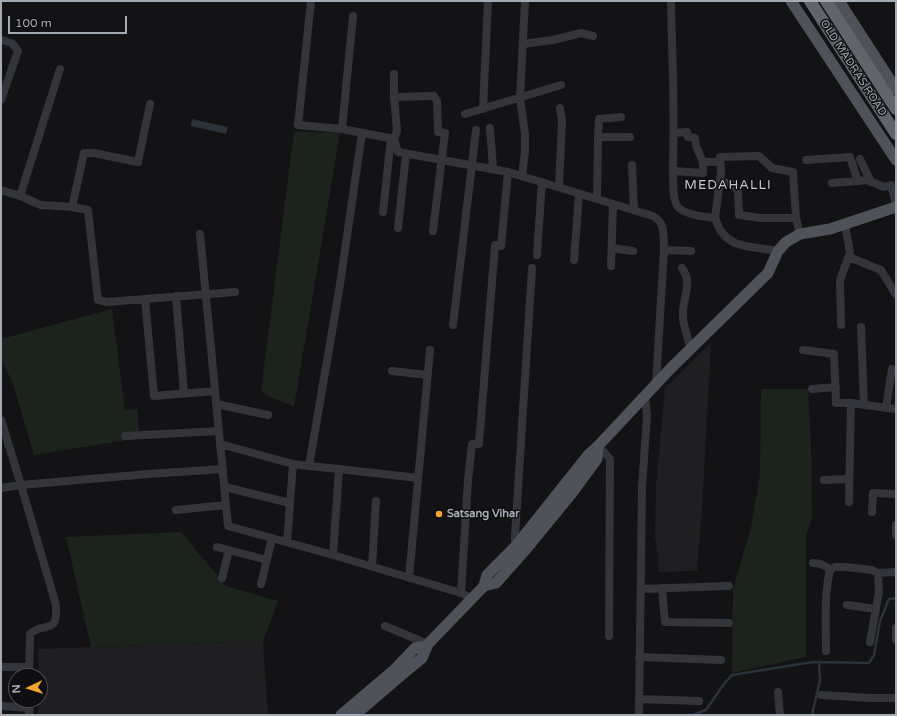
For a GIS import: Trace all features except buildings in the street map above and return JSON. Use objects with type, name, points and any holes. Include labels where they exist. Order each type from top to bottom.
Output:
[{"type":"highway","name":"OLD MADRAS ROAD","points":[[810,1],[896,134]]},
{"type":"highway","name":"OLD MADRAS ROAD","points":[[826,1],[896,109]]},
{"type":"main road","points":[[791,1],[896,160]]},
{"type":"main road","points":[[839,1],[896,89]]},
{"type":"main road","points":[[355,715],[398,676],[422,658],[427,645],[484,586],[496,583],[518,550],[572,493],[597,459],[598,446],[645,395],[768,274],[778,251],[786,242],[800,234],[845,225],[896,208]]},
{"type":"main road","points":[[341,715],[394,670],[414,648],[427,645]]},
{"type":"street","points":[[311,1],[298,125],[342,129],[393,138]]},
{"type":"street","points":[[483,109],[488,1]]},
{"type":"street","points":[[522,176],[525,151],[525,134],[520,98],[525,1]]},
{"type":"street","points":[[671,1],[674,133],[673,171],[675,202],[679,208],[694,214],[715,218]]},
{"type":"street","points":[[342,129],[354,16]]},
{"type":"street","points":[[523,44],[553,40],[581,33],[593,36]]},
{"type":"street","points":[[1,40],[12,43],[18,51],[1,100]]},
{"type":"street","points":[[20,196],[60,69]]},
{"type":"street","points":[[383,212],[393,138],[397,132],[394,74]]},
{"type":"street","points":[[465,114],[561,85]]},
{"type":"street","points":[[394,97],[434,96],[437,101],[438,132],[445,133],[433,231]]},
{"type":"street","points":[[72,207],[84,154],[94,152],[138,162],[150,104]]},
{"type":"street","points":[[559,187],[562,121],[560,108]]},
{"type":"street","points":[[597,199],[599,119],[621,117]]},
{"type":"street","points":[[490,128],[493,168]]},
{"type":"street","points":[[453,325],[476,130]]},
{"type":"street","points":[[673,171],[703,173],[703,162],[696,146],[695,138],[688,137],[687,132],[674,133]]},
{"type":"street","points":[[309,466],[339,291],[362,133]]},
{"type":"street","points":[[598,137],[630,137]]},
{"type":"street","points":[[393,138],[398,152],[493,168],[654,216],[659,219],[662,223],[664,250],[656,384]]},
{"type":"street","points":[[398,228],[406,154]]},
{"type":"street","points":[[778,251],[735,243],[727,238],[720,230],[715,218],[720,157],[759,156],[772,168],[793,172],[796,218],[800,234]]},
{"type":"street","points":[[806,160],[850,157],[858,181]]},
{"type":"street","points":[[860,159],[871,182]]},
{"type":"street","points":[[703,162],[720,162]]},
{"type":"street","points":[[632,165],[634,210]]},
{"type":"street","points":[[461,593],[468,480],[472,444],[479,444],[495,245],[501,246],[508,172]]},
{"type":"street","points":[[832,183],[867,180],[884,187],[891,185],[896,204]]},
{"type":"street","points":[[537,255],[542,182]]},
{"type":"street","points":[[719,182],[731,183],[733,187],[738,189],[739,215],[796,218]]},
{"type":"street","points":[[1,190],[20,196],[40,205],[72,207],[88,210],[98,300],[107,302],[206,293],[235,292]]},
{"type":"street","points":[[574,260],[579,194]]},
{"type":"street","points":[[611,266],[613,204]]},
{"type":"street","points":[[841,325],[840,280],[850,253],[845,225]]},
{"type":"street","points":[[200,234],[228,526],[333,554],[473,598]]},
{"type":"street","points":[[612,248],[632,251]]},
{"type":"street","points":[[664,250],[691,251]]},
{"type":"street","points":[[849,257],[881,270],[896,295]]},
{"type":"street","points":[[518,550],[532,268]]},
{"type":"street","points":[[682,268],[688,278],[683,317],[691,349]]},
{"type":"street","points":[[176,296],[184,393]]},
{"type":"street","points":[[145,299],[154,396],[215,390]]},
{"type":"street","points":[[861,327],[864,405]]},
{"type":"street","points":[[409,578],[430,350]]},
{"type":"street","points":[[803,350],[834,354],[836,403],[896,409]]},
{"type":"street","points":[[886,408],[892,369]]},
{"type":"street","points":[[392,371],[428,375]]},
{"type":"street","points":[[812,389],[836,387]]},
{"type":"street","points":[[639,715],[642,488],[647,416],[645,395]]},
{"type":"street","points":[[216,404],[268,415]]},
{"type":"street","points":[[849,502],[851,404]]},
{"type":"street","points":[[1,420],[56,605],[56,621],[52,626],[30,634],[29,667],[1,667]]},
{"type":"street","points":[[125,436],[219,431]]},
{"type":"street","points":[[220,444],[293,464],[418,478]]},
{"type":"street","points":[[598,446],[610,459],[609,636]]},
{"type":"street","points":[[286,542],[293,464]]},
{"type":"street","points":[[1,488],[148,474],[223,469]]},
{"type":"street","points":[[333,554],[338,469]]},
{"type":"street","points":[[824,480],[849,479]]},
{"type":"street","points":[[224,487],[290,503]]},
{"type":"street","points":[[872,512],[873,493],[896,494]]},
{"type":"street","points":[[372,566],[376,501]]},
{"type":"street","points":[[176,510],[226,505]]},
{"type":"street","points":[[896,525],[896,535]]},
{"type":"street","points":[[260,584],[272,538]]},
{"type":"street","points":[[217,547],[266,560]]},
{"type":"street","points":[[222,578],[229,550]]},
{"type":"street","points":[[813,563],[823,565],[830,570]]},
{"type":"street","points":[[826,651],[828,577],[830,570],[835,567],[846,567],[872,570],[878,573],[896,572]]},
{"type":"street","points":[[870,642],[879,592],[878,573]]},
{"type":"street","points":[[641,589],[729,586]]},
{"type":"street","points":[[662,588],[665,622],[729,623]]},
{"type":"street","points":[[847,605],[876,609]]},
{"type":"street","points":[[385,626],[427,645]]},
{"type":"street","points":[[896,628],[896,640]]},
{"type":"street","points":[[639,658],[721,660]]},
{"type":"street","points":[[778,692],[780,715]]},
{"type":"street","points":[[822,695],[896,698]]},
{"type":"street","points":[[639,699],[698,701]]},
{"type":"shaded area","points":[[192,119],[228,127],[226,134],[191,126]]},
{"type":"shaded area","points":[[294,131],[340,133],[294,406],[272,398],[261,391]]},
{"type":"shaded area","points":[[112,309],[125,410],[137,409],[140,438],[34,455],[12,381],[1,359],[1,339]]},
{"type":"shaded area","points":[[711,343],[697,571],[659,572],[658,552],[655,540],[656,486],[665,388]]},
{"type":"shaded area","points":[[761,389],[808,389],[811,443],[812,518],[806,535],[806,657],[732,673],[733,590],[751,527],[760,474]]},
{"type":"shaded area","points":[[181,532],[226,586],[278,601],[263,641],[91,647],[66,537]]},
{"type":"shaded area","points":[[263,641],[268,715],[38,715],[38,708],[48,708],[48,668],[39,668],[38,649]]},
{"type":"waterway","points":[[693,715],[706,710],[732,675],[813,662],[869,663],[874,655],[880,621],[889,599],[896,598]]},
{"type":"waterway","points":[[812,715],[820,680],[819,662]]},
{"type":"place","name":"Satsang Vihar","points":[[439,514]]},
{"type":"district","name":"MEDAHALLI","points":[[728,186]]}]
